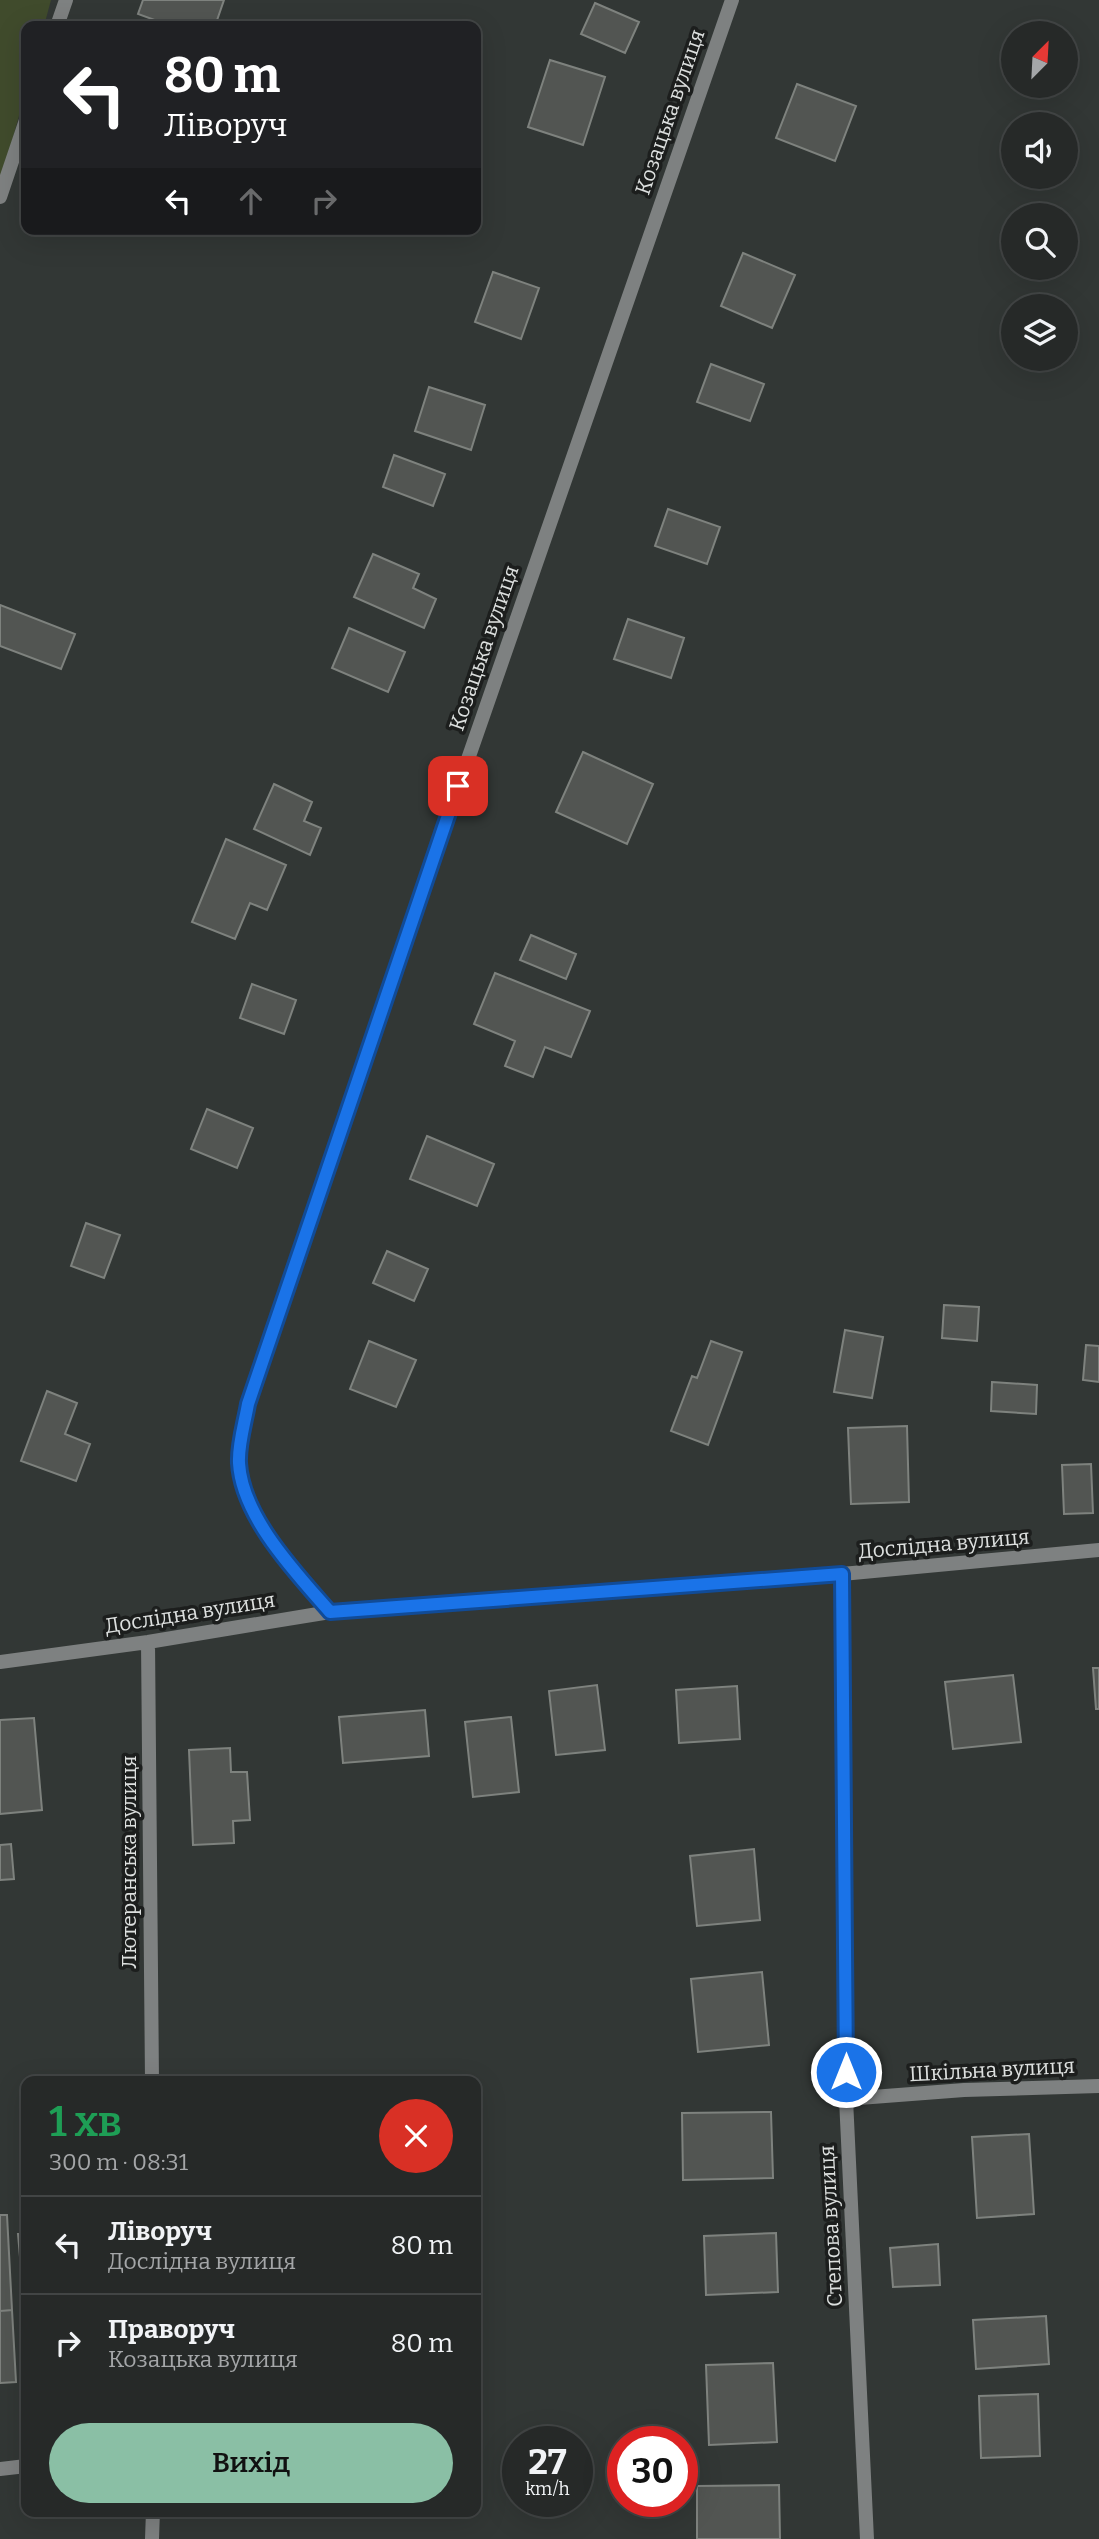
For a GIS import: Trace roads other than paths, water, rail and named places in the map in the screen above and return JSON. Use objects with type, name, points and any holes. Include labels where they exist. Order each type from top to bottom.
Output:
[{"type":"street","points":[[59,21],[66,0]]},
{"type":"street","name":"Козацька вулиця","points":[[330,1612],[284,1558],[252,1508],[239,1463],[248,1404],[395,970],[732,0]]},
{"type":"street","points":[[0,197],[21,135]]},
{"type":"street","name":"Дослідна вулиця","points":[[0,1662],[148,1642],[330,1612],[842,1574],[1099,1550]]},
{"type":"street","name":"Степова вулиця","points":[[842,1574],[846,2099],[867,2539]]},
{"type":"street","name":"Лютеранська вулиця","points":[[148,1642],[152,2076]]},
{"type":"street","name":"Шкільна вулиця","points":[[846,2099],[964,2090],[1099,2086]]},
{"type":"street","points":[[0,2469],[21,2467]]},
{"type":"street","points":[[152,2539],[153,2517]]}]
